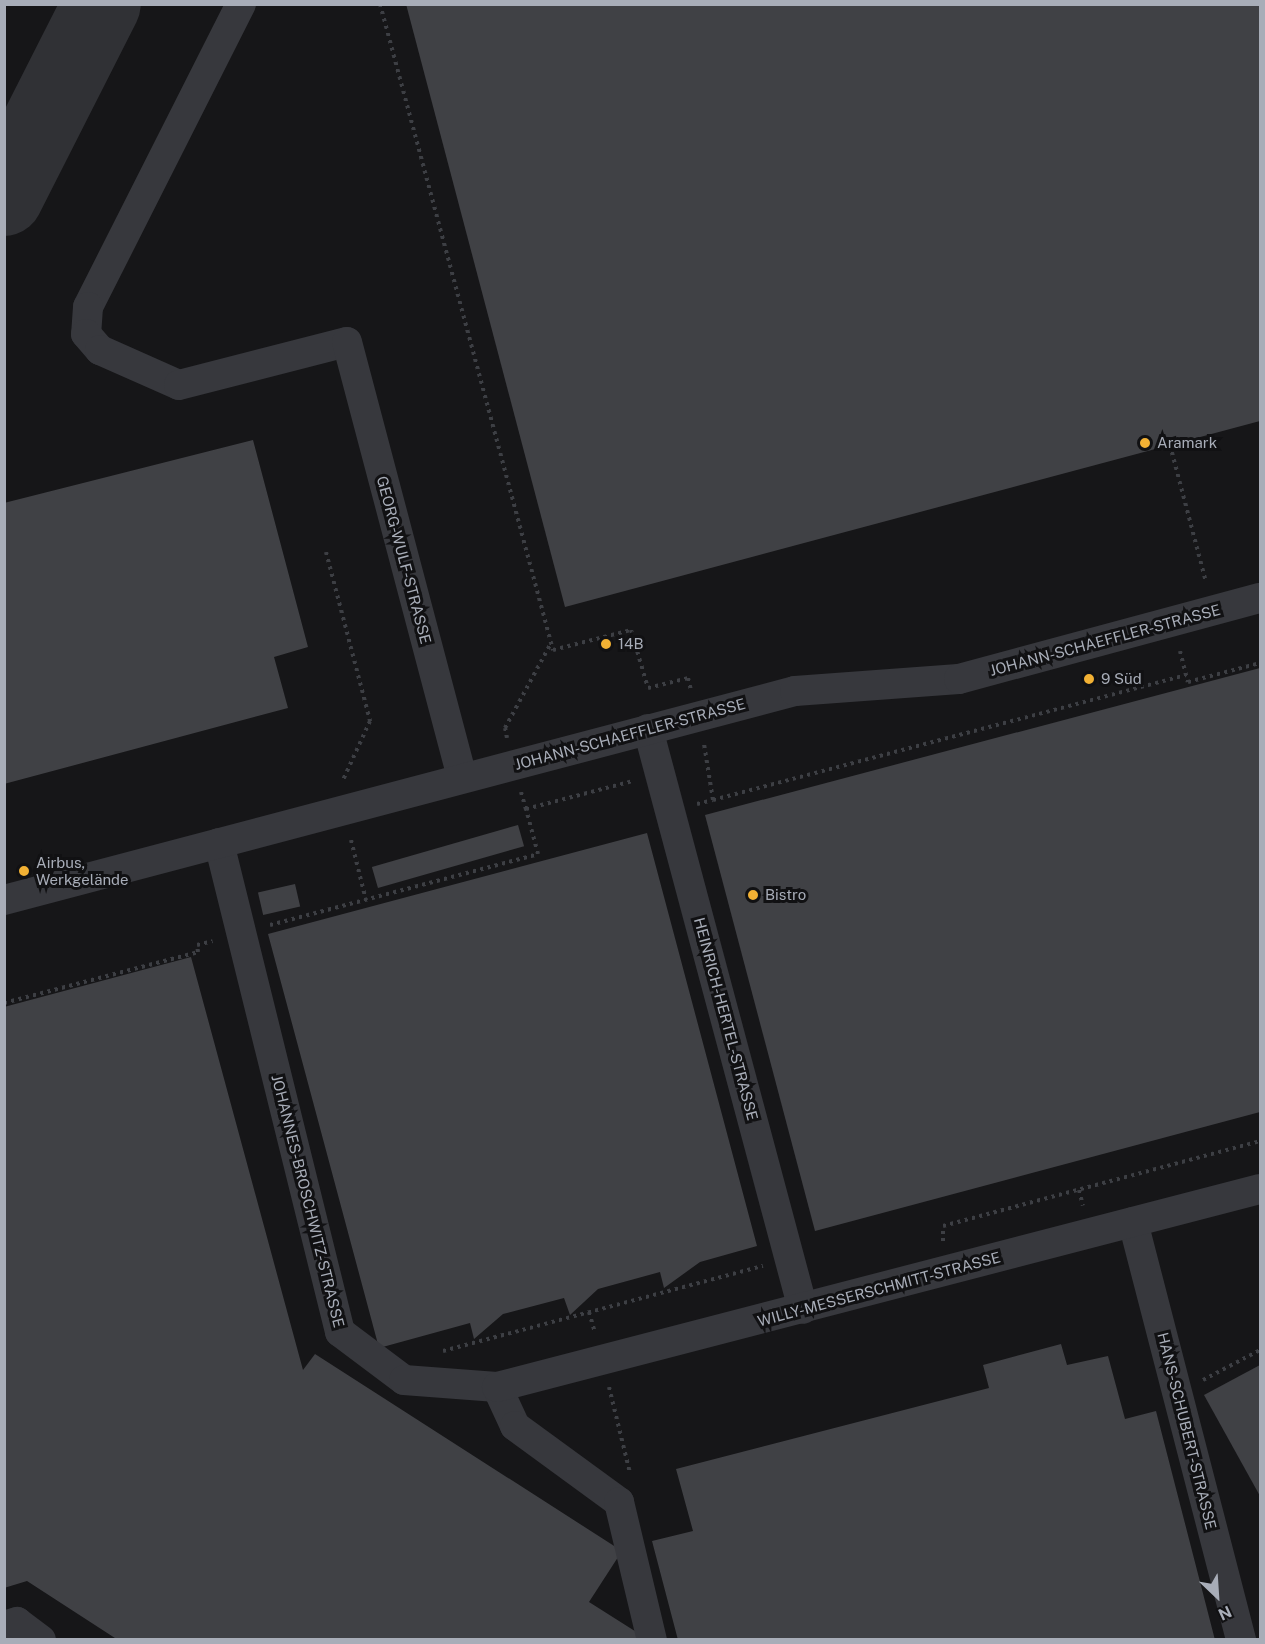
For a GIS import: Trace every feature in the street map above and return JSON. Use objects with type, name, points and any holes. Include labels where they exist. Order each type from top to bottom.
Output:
[{"type":"street","name":"GEORG-WULF-STRASSE","points":[[241,4],[88,307],[86,333],[100,350],[179,385],[347,342],[462,778]]},
{"type":"street","name":"JOHANN-SCHAEFFLER-STRASSE","points":[[4,900],[795,691],[959,679],[1260,598]]},
{"type":"street","name":"HEINRICH-HERTEL-STRASSE","points":[[648,729],[803,1309]]},
{"type":"street","name":"JOHANNES-BROSCHWITZ-STRASSE","points":[[219,843],[340,1332],[404,1380],[497,1387]]},
{"type":"street","name":"WILLY-MESSERSCHMITT-STRASSE","points":[[497,1387],[1260,1189]]},
{"type":"street","name":"HANS-SCHUBERT-STRASSE","points":[[1133,1222],[1241,1640]]},
{"type":"street","points":[[497,1387],[515,1426],[619,1502],[652,1640]]},
{"type":"street","points":[[4,1626],[17,1622],[41,1640]]},
{"type":"path","points":[[380,4],[553,650],[631,630],[648,688],[688,678],[694,702]]},
{"type":"path","points":[[1170,445],[1209,595]]},
{"type":"path","points":[[326,552],[370,721],[338,792]]},
{"type":"path","points":[[511,750],[505,728],[551,643]]},
{"type":"path","points":[[1183,643],[1188,682],[1260,663]]},
{"type":"path","points":[[692,806],[1186,675]]},
{"type":"path","points":[[704,741],[714,800]]},
{"type":"path","points":[[526,809],[639,779],[641,789]]},
{"type":"path","points":[[4,1003],[198,952],[197,945],[538,855],[520,787]]},
{"type":"path","points":[[349,833],[366,900]]},
{"type":"path","points":[[939,1249],[943,1226],[1260,1141]]},
{"type":"path","points":[[431,1355],[773,1264]]},
{"type":"path","points":[[1199,1381],[1260,1350]]},
{"type":"building","points":[[406,4],[1260,4],[1260,421],[565,607]]},
{"type":"building","points":[[253,440],[308,647],[274,657],[288,708],[4,784],[4,503]]},
{"type":"building","points":[[1260,668],[1260,1112],[815,1231],[705,815]]},
{"type":"building","points":[[518,825],[524,846],[378,888],[372,867]]},
{"type":"building","points":[[647,833],[757,1246],[700,1262],[664,1288],[660,1272],[598,1289],[570,1315],[564,1298],[503,1314],[474,1339],[470,1323],[379,1348],[268,934]]},
{"type":"building","points":[[295,884],[300,906],[263,915],[258,893]]},
{"type":"building","points":[[191,957],[303,1370],[315,1354],[622,1551],[589,1602],[649,1640],[118,1640],[27,1581],[4,1588],[4,1007]]},
{"type":"building","points":[[1061,1344],[1067,1365],[1108,1356],[1125,1419],[1156,1411],[1215,1640],[678,1640],[652,1541],[693,1531],[676,1469],[989,1388],[983,1365]]},
{"type":"building","points":[[1260,1365],[1260,1496],[1204,1395]]},
{"type":"taxiway","points":[[4,197],[102,4]]},
{"type":"place","name":"Aramark","points":[[1145,443]]},
{"type":"place","name":"14B","points":[[606,644]]},
{"type":"place","name":"9 Süd","points":[[1089,679]]},
{"type":"place","name":"Airbus, Werkgelände","points":[[24,871]]},
{"type":"place","name":"Bistro","points":[[753,895]]}]
